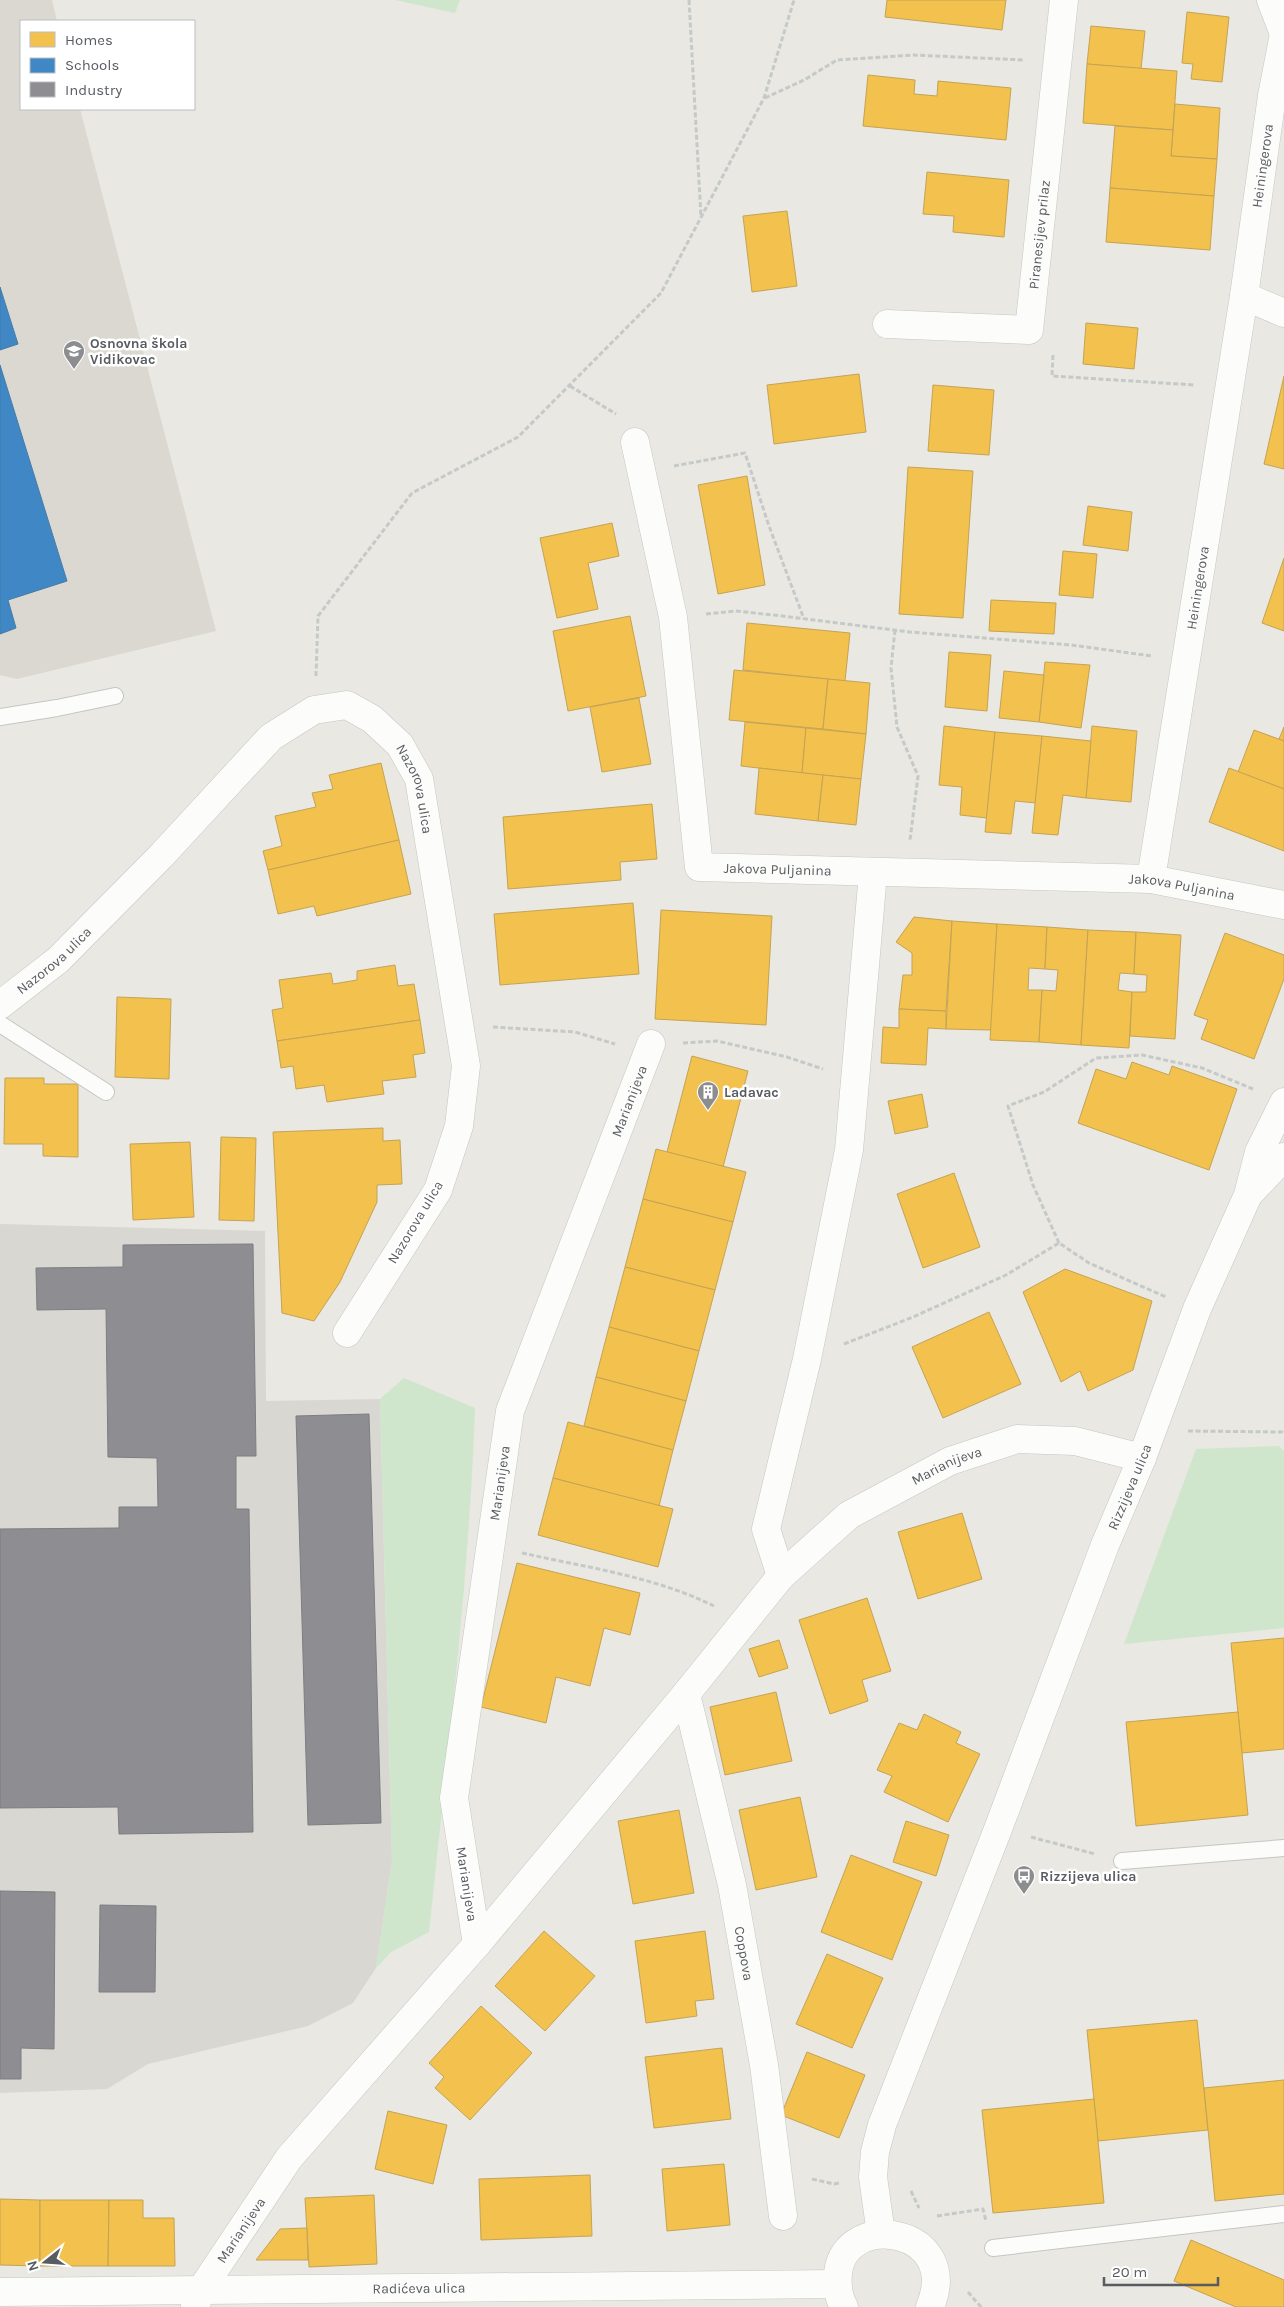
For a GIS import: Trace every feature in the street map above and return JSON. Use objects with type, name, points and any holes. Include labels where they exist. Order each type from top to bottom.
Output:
[{"type":"street","name":"Piranesijev prilaz","points":[[887,324],[1029,330],[1064,0]]},
{"type":"street","name":"Heiningerova","points":[[1151,879],[1230,387],[1272,96],[1284,34],[1271,0]]},
{"type":"street","points":[[1244,296],[1284,313]]},
{"type":"street","name":"Jakova Puljanina","points":[[635,442],[673,617],[699,868],[1151,879],[1284,905]]},
{"type":"street","name":"Nazorova ulica","points":[[0,1005],[58,960],[161,856],[271,737],[314,710],[347,705],[372,719],[400,745],[419,780],[466,1066],[460,1126],[438,1190],[347,1333]]},
{"type":"street","points":[[781,1576],[766,1529],[807,1359],[849,1150],[873,872]]},
{"type":"street","name":"Marianijeva","points":[[477,1944],[454,1798],[510,1411],[651,1044]]},
{"type":"street","name":"Rizzijeva ulica","points":[[881,2234],[873,2177],[875,2152],[882,2125],[998,1829],[1105,1545],[1142,1458],[1197,1309],[1248,1196],[1259,1152],[1283,1104]]},
{"type":"street","name":"Rizzijeva ulica","points":[[1248,1196],[1284,1157]]},
{"type":"street","name":"Marianijeva","points":[[198,2298],[288,2158],[477,1944],[686,1694],[781,1576],[849,1515],[958,1458],[1017,1439],[1075,1441],[1142,1458]]},
{"type":"street","name":"Coppova","points":[[686,1694],[732,1885],[764,2065],[783,2216]]},
{"type":"street","points":[[841,2296],[839,2270],[850,2251],[867,2238],[881,2234],[900,2235],[916,2243],[929,2257],[936,2275],[936,2293],[930,2307]]},
{"type":"street","points":[[707,2286],[730,2297],[740,2307]]},
{"type":"street","name":"Radićeva ulica","points":[[0,2292],[198,2298],[707,2286],[841,2296]]},
{"type":"lane","points":[[0,717],[116,696]]},
{"type":"lane","points":[[0,1024],[106,1092]]},
{"type":"lane","points":[[1122,1861],[1284,1848]]},
{"type":"lane","points":[[993,2248],[1284,2214]]},
{"type":"path","points":[[689,0],[701,217]]},
{"type":"path","points":[[314,710],[318,616],[412,492],[518,437],[662,293],[764,98],[794,0]]},
{"type":"path","points":[[764,98],[804,80],[837,60],[913,55],[1057,63]]},
{"type":"path","points":[[1053,353],[1052,376],[1230,387]]},
{"type":"path","points":[[570,386],[614,411],[635,442]]},
{"type":"path","points":[[642,472],[745,453],[769,526],[804,619]]},
{"type":"path","points":[[735,612],[895,630],[1071,645],[1186,661]]},
{"type":"path","points":[[895,630],[891,668],[897,727],[918,776],[906,873]]},
{"type":"path","points":[[459,1025],[575,1032],[616,1044]]},
{"type":"path","points":[[717,1041],[787,1057]]},
{"type":"path","points":[[1146,1289],[1089,1263],[1060,1243],[1032,1185],[1008,1106],[1044,1092],[1096,1058],[1142,1056],[1202,1068],[1248,1086],[1283,1104]]},
{"type":"path","points":[[807,1359],[913,1317],[1006,1275],[1060,1243]]},
{"type":"path","points":[[1180,1431],[1282,1432],[1284,1434]]},
{"type":"path","points":[[554,1560],[690,1594]]},
{"type":"path","points":[[998,1829],[1122,1861]]},
{"type":"path","points":[[873,2177],[906,2173],[910,2188],[921,2212]]},
{"type":"path","points":[[814,2178],[834,2184]]},
{"type":"path","points":[[934,2217],[983,2209],[993,2248]]},
{"type":"shaded area","name":"Osnovna škola Vidikovac","points":[[0,0],[52,0],[57,20],[20,20],[20,110],[80,110],[216,631],[17,679],[0,675]]},
{"type":"shaded area","points":[[0,1224],[265,1231],[266,1401],[380,1399],[392,1861],[376,1968],[353,2003],[308,2026],[148,2064],[107,2089],[0,2093]]},
{"type":"green space","points":[[395,0],[460,0],[455,13]]},
{"type":"green space","points":[[404,1378],[475,1408],[472,1474],[463,1605],[429,1932],[391,1952],[376,1968],[392,1861],[380,1399]]},
{"type":"green space","points":[[1279,1446],[1284,1451],[1284,1628],[1124,1644],[1196,1449]]},
{"type":"building: Homes","points":[[887,0],[1006,0],[1002,30],[885,17]]},
{"type":"building: Homes","points":[[1187,12],[1229,17],[1222,82],[1191,79],[1193,64],[1182,63]]},
{"type":"building: Homes","points":[[1091,26],[1145,31],[1141,69],[1087,64]]},
{"type":"building: Homes","points":[[1087,64],[1177,71],[1173,130],[1083,123]]},
{"type":"building: Homes","points":[[868,75],[915,80],[914,94],[937,96],[938,81],[1011,88],[1006,140],[863,126]]},
{"type":"building: Homes","points":[[1175,104],[1220,108],[1217,159],[1171,156]]},
{"type":"building: Homes","points":[[1115,126],[1173,130],[1171,156],[1217,159],[1214,196],[1110,188]]},
{"type":"building: Homes","points":[[927,172],[1009,180],[1004,237],[953,232],[954,216],[923,214]]},
{"type":"building: Homes","points":[[1110,188],[1214,196],[1210,250],[1106,242]]},
{"type":"building: Homes","points":[[787,211],[797,286],[752,292],[743,216]]},
{"type":"building: Homes","points":[[1086,323],[1138,328],[1134,369],[1083,364]]},
{"type":"building: Homes","points":[[859,374],[866,432],[774,444],[767,385]]},
{"type":"building: Homes","points":[[1284,376],[1284,469],[1264,464]]},
{"type":"building: Homes","points":[[933,385],[994,390],[989,455],[928,451]]},
{"type":"building: Homes","points":[[908,467],[973,471],[963,618],[899,614]]},
{"type":"building: Homes","points":[[747,476],[765,585],[718,594],[698,485]]},
{"type":"building: Homes","points":[[1088,506],[1132,512],[1128,551],[1083,545]]},
{"type":"building: Homes","points":[[612,523],[619,556],[588,563],[598,609],[557,618],[540,538]]},
{"type":"building: Homes","points":[[1063,551],[1097,554],[1093,598],[1059,595]]},
{"type":"building: Homes","points":[[1284,558],[1284,631],[1262,623]]},
{"type":"building: Homes","points":[[991,600],[1056,603],[1054,634],[989,631]]},
{"type":"building: Homes","points":[[630,616],[646,696],[568,711],[553,631]]},
{"type":"building: Homes","points":[[747,623],[850,633],[845,681],[743,670]]},
{"type":"building: Homes","points":[[949,652],[991,655],[987,711],[945,707]]},
{"type":"building: Homes","points":[[1045,662],[1090,665],[1081,728],[1039,722]]},
{"type":"building: Homes","points":[[734,670],[828,679],[823,729],[729,720]]},
{"type":"building: Homes","points":[[1004,671],[1044,675],[1039,722],[999,718]]},
{"type":"building: Homes","points":[[828,679],[870,683],[866,734],[823,729]]},
{"type":"building: Homes","points":[[639,698],[651,764],[602,772],[590,707]]},
{"type":"building: Homes","points":[[745,722],[806,728],[802,773],[741,766]]},
{"type":"building: Homes","points":[[944,726],[995,732],[987,818],[960,815],[962,787],[939,785]]},
{"type":"building: Homes","points":[[1092,726],[1137,731],[1131,802],[1086,798]]},
{"type":"building: Homes","points":[[1284,727],[1284,741],[1279,739]]},
{"type":"building: Homes","points":[[806,728],[866,734],[861,779],[802,773]]},
{"type":"building: Homes","points":[[1254,730],[1284,741],[1284,789],[1238,772]]},
{"type":"building: Homes","points":[[995,732],[1042,736],[1036,803],[1015,801],[1011,834],[985,832]]},
{"type":"building: Homes","points":[[1042,736],[1091,741],[1086,798],[1063,795],[1058,835],[1032,833]]},
{"type":"building: Homes","points":[[381,763],[399,840],[268,870],[263,851],[282,846],[275,816],[316,807],[312,793],[333,789],[329,775]]},
{"type":"building: Homes","points":[[759,768],[823,775],[818,821],[755,814]]},
{"type":"building: Homes","points":[[1229,768],[1284,789],[1284,851],[1209,822]]},
{"type":"building: Homes","points":[[823,775],[861,779],[856,825],[818,821]]},
{"type":"building: Homes","points":[[652,804],[657,859],[620,862],[621,880],[508,889],[503,817]]},
{"type":"building: Homes","points":[[399,840],[411,894],[317,916],[314,906],[278,914],[268,870]]},
{"type":"building: Homes","points":[[633,903],[639,974],[500,985],[494,914]]},
{"type":"building: Homes","points":[[661,910],[772,916],[766,1025],[655,1019]]},
{"type":"building: Homes","points":[[914,917],[952,921],[946,1011],[899,1009],[903,975],[912,975],[912,953],[896,942]]},
{"type":"building: Homes","points":[[952,921],[997,924],[991,1030],[946,1029]]},
{"type":"building: Homes","points":[[997,924],[1047,927],[1045,969],[1029,968],[1028,990],[1042,990],[1039,1042],[990,1040]]},
{"type":"building: Homes","points":[[1047,927],[1088,930],[1081,1045],[1039,1042],[1042,990],[1056,991],[1058,970],[1045,969]]},
{"type":"building: Homes","points":[[1088,930],[1136,932],[1134,974],[1120,973],[1118,990],[1132,992],[1129,1048],[1081,1045]]},
{"type":"building: Homes","points":[[1136,932],[1181,935],[1175,1039],[1130,1036],[1132,992],[1146,992],[1147,975],[1134,974]]},
{"type":"building: Homes","points":[[1225,933],[1284,955],[1284,979],[1254,1059],[1201,1039],[1208,1020],[1194,1015]]},
{"type":"building: Homes","points":[[395,965],[398,986],[414,984],[420,1020],[277,1041],[272,1010],[283,1008],[279,980],[331,973],[333,984],[357,980],[357,971]]},
{"type":"building: Homes","points":[[117,997],[171,999],[169,1079],[115,1077]]},
{"type":"building: Homes","points":[[899,1009],[946,1011],[946,1029],[928,1028],[926,1065],[881,1063],[883,1027],[899,1028]]},
{"type":"building: Homes","points":[[420,1020],[425,1053],[413,1055],[416,1077],[382,1081],[384,1094],[327,1102],[324,1085],[296,1089],[293,1066],[281,1068],[277,1041]]},
{"type":"building: Homes","name":"Ladavac","points":[[692,1056],[748,1071],[723,1167],[667,1152]]},
{"type":"building: Homes","points":[[1132,1062],[1169,1075],[1172,1066],[1237,1089],[1209,1170],[1078,1123],[1096,1069],[1126,1079]]},
{"type":"building: Homes","points":[[5,1078],[44,1078],[44,1084],[78,1084],[78,1157],[43,1156],[43,1144],[4,1144]]},
{"type":"building: Homes","points":[[922,1094],[928,1127],[895,1134],[888,1101]]},
{"type":"building: Homes","points":[[383,1128],[383,1141],[400,1140],[402,1184],[377,1185],[377,1202],[340,1282],[314,1321],[282,1313],[273,1132]]},
{"type":"building: Homes","points":[[221,1137],[256,1138],[254,1221],[219,1220]]},
{"type":"building: Homes","points":[[190,1142],[194,1217],[133,1220],[130,1144]]},
{"type":"building: Homes","points":[[656,1149],[746,1172],[733,1222],[643,1199]]},
{"type":"building: Homes","points":[[954,1173],[980,1247],[923,1268],[897,1194]]},
{"type":"building: Homes","points":[[643,1199],[733,1222],[715,1290],[625,1267]]},
{"type":"building: Homes","points":[[625,1267],[715,1290],[699,1351],[609,1327]]},
{"type":"building: Homes","points":[[1065,1269],[1152,1301],[1133,1370],[1088,1391],[1080,1371],[1061,1382],[1023,1292]]},
{"type":"building: Homes","points":[[989,1312],[1021,1384],[943,1418],[912,1347]]},
{"type":"building: Homes","points":[[609,1327],[699,1351],[686,1401],[596,1377]]},
{"type":"building: Homes","points":[[596,1377],[686,1401],[673,1450],[584,1426]]},
{"type":"building: Homes","points":[[568,1422],[673,1450],[659,1506],[553,1478]]},
{"type":"building: Homes","points":[[553,1478],[673,1509],[658,1567],[538,1535]]},
{"type":"building: Homes","points":[[962,1513],[982,1579],[918,1599],[898,1532]]},
{"type":"building: Homes","points":[[517,1563],[640,1593],[630,1635],[604,1628],[590,1686],[556,1677],[546,1723],[481,1707]]},
{"type":"building: Homes","points":[[867,1598],[891,1671],[862,1680],[868,1701],[830,1714],[799,1620]]},
{"type":"building: Homes","points":[[1284,1638],[1284,1749],[1242,1753],[1231,1643]]},
{"type":"building: Homes","points":[[779,1640],[788,1668],[759,1677],[749,1649]]},
{"type":"building: Homes","points":[[776,1692],[792,1761],[725,1775],[710,1707]]},
{"type":"building: Homes","points":[[1238,1712],[1248,1815],[1136,1826],[1126,1722]]},
{"type":"building: Homes","points":[[924,1714],[961,1732],[956,1743],[980,1754],[948,1822],[884,1792],[892,1776],[877,1770],[899,1723],[917,1730]]},
{"type":"building: Homes","points":[[800,1797],[817,1877],[756,1890],[739,1810]]},
{"type":"building: Homes","points":[[679,1810],[694,1893],[633,1904],[618,1821]]},
{"type":"building: Homes","points":[[906,1821],[949,1835],[936,1876],[893,1862]]},
{"type":"building: Homes","points":[[851,1855],[922,1882],[892,1960],[821,1932]]},
{"type":"building: Homes","points":[[544,1931],[595,1976],[545,2031],[495,1986]]},
{"type":"building: Homes","points":[[705,1931],[714,1999],[695,2001],[697,2016],[646,2023],[635,1941]]},
{"type":"building: Homes","points":[[827,1954],[883,1978],[852,2048],[796,2024]]},
{"type":"building: Homes","points":[[481,2006],[532,2053],[470,2120],[435,2088],[444,2077],[429,2063]]},
{"type":"building: Homes","points":[[1197,2020],[1208,2130],[1098,2141],[1087,2030]]},
{"type":"building: Homes","points":[[722,2048],[731,2119],[654,2128],[645,2057]]},
{"type":"building: Homes","points":[[807,2052],[865,2075],[839,2138],[781,2115]]},
{"type":"building: Homes","points":[[1284,2080],[1284,2194],[1215,2201],[1204,2088]]},
{"type":"building: Homes","points":[[1094,2099],[1104,2203],[993,2213],[982,2110]]},
{"type":"building: Homes","points":[[388,2111],[447,2125],[433,2184],[375,2169]]},
{"type":"building: Homes","points":[[724,2164],[730,2225],[667,2231],[662,2169]]},
{"type":"building: Homes","points":[[590,2175],[592,2236],[481,2240],[479,2179]]},
{"type":"building: Homes","points":[[374,2195],[377,2264],[309,2267],[305,2198]]},
{"type":"building: Homes","points":[[0,2199],[40,2200],[40,2266],[0,2265]]},
{"type":"building: Homes","points":[[40,2200],[109,2200],[108,2266],[40,2266]]},
{"type":"building: Homes","points":[[109,2200],[143,2200],[143,2218],[174,2218],[175,2266],[108,2266]]},
{"type":"building: Homes","points":[[307,2228],[308,2260],[256,2260],[280,2229]]},
{"type":"building: Homes","points":[[1191,2240],[1284,2280],[1284,2307],[1236,2307],[1174,2281]]},
{"type":"building: Schools","points":[[0,287],[18,344],[0,350]]},
{"type":"building: Schools","points":[[0,365],[67,581],[8,600],[16,628],[0,634]]},
{"type":"building: Industry","points":[[253,1244],[256,1456],[236,1456],[236,1509],[249,1509],[253,1832],[119,1834],[118,1807],[0,1808],[0,1529],[119,1528],[119,1507],[158,1507],[157,1458],[108,1457],[106,1309],[37,1310],[36,1268],[123,1267],[123,1245]]},
{"type":"building: Industry","points":[[369,1414],[381,1823],[308,1825],[296,1416]]},
{"type":"building: Industry","points":[[0,1891],[55,1892],[54,2049],[21,2048],[21,2079],[0,2079]]},
{"type":"building: Industry","points":[[100,1905],[156,1906],[155,1992],[99,1992]]},
{"type":"place","name":"Osnovna škola Vidikovac","points":[[74,370]]},
{"type":"place","name":"Ladavac","points":[[708,1111]]},
{"type":"place","name":"Rizzijeva ulica","points":[[1024,1895]]}]
